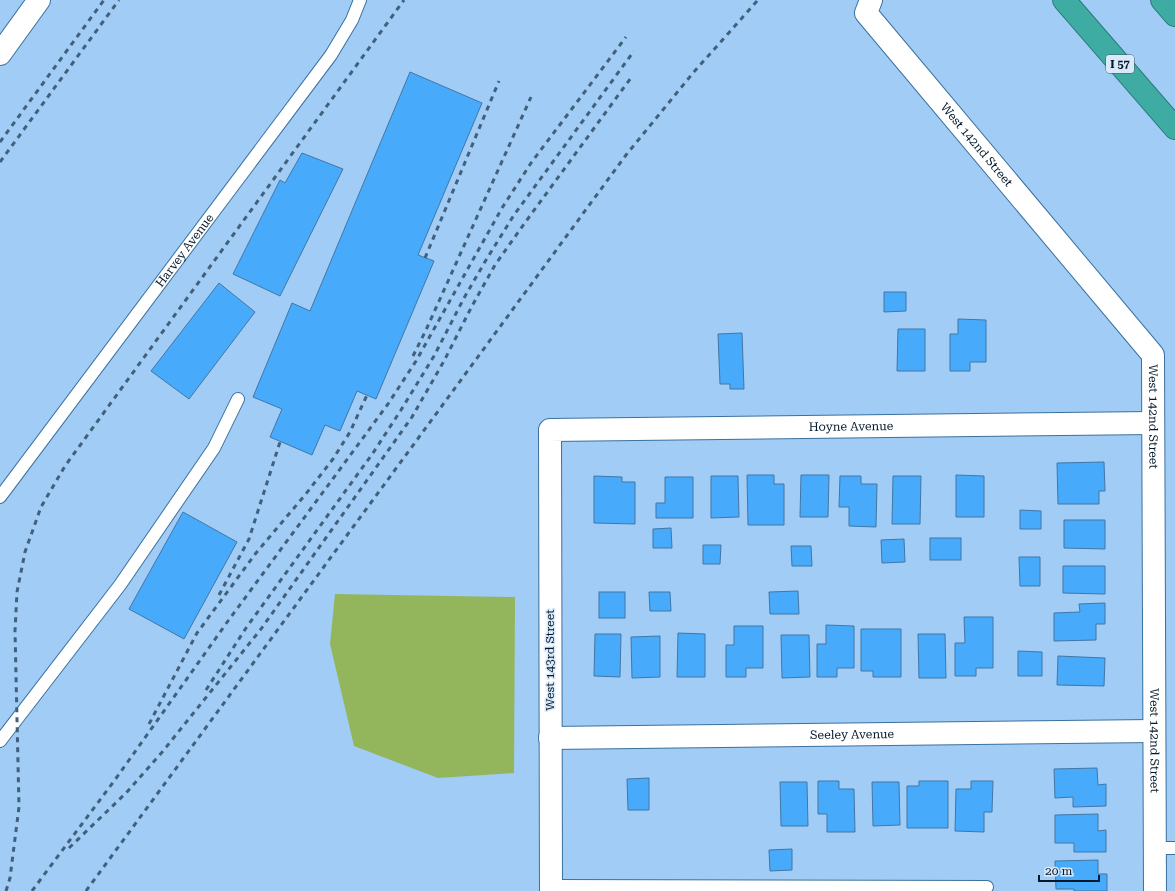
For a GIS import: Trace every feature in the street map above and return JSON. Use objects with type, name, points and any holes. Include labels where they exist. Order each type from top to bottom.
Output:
[{"type":"highway","name":"I 57","points":[[1064,0],[1175,128]]},
{"type":"highway","points":[[1162,0],[1175,15]]},
{"type":"street","points":[[0,54],[39,0]]},
{"type":"street","name":"West 142nd Street","points":[[870,0],[866,13],[1153,355],[1154,731],[1165,848],[1155,891]]},
{"type":"street","name":"Hoyne Avenue","points":[[550,430],[1153,423]]},
{"type":"street","name":"West 143rd Street","points":[[550,430],[551,889]]},
{"type":"street","name":"Seeley Avenue","points":[[550,738],[1154,731]]},
{"type":"lane","name":"Harvey Avenue","points":[[0,496],[331,55],[352,20],[360,0]]},
{"type":"lane","points":[[0,741],[120,585],[214,448],[238,398]]},
{"type":"lane","points":[[551,889],[987,887]]},
{"type":"green space","points":[[335,594],[515,597],[514,773],[438,778],[354,746],[330,644]]},
{"type":"building","points":[[410,72],[482,103],[418,255],[434,261],[376,399],[357,391],[340,431],[325,425],[312,455],[270,437],[282,409],[253,397],[292,303],[310,311]]},
{"type":"building","points":[[302,153],[343,169],[280,296],[233,274],[280,180],[285,183]]},
{"type":"building","points":[[219,283],[255,312],[189,399],[151,371]]},
{"type":"building","points":[[884,292],[906,292],[906,311],[884,312]]},
{"type":"building","points":[[958,319],[986,320],[986,362],[970,362],[970,371],[950,371],[950,334],[958,334]]},
{"type":"building","points":[[898,329],[925,329],[925,371],[897,371]]},
{"type":"building","points":[[742,333],[744,389],[730,389],[730,384],[720,384],[718,334]]},
{"type":"building","points":[[1104,462],[1105,491],[1099,491],[1099,504],[1058,504],[1057,463]]},
{"type":"building","points":[[747,475],[774,475],[774,484],[784,484],[784,525],[748,525]]},
{"type":"building","points":[[801,475],[829,475],[828,517],[800,517]]},
{"type":"building","points":[[956,475],[984,476],[984,517],[956,517]]},
{"type":"building","points":[[594,476],[622,477],[622,482],[635,482],[635,524],[594,523]]},
{"type":"building","points":[[711,476],[738,476],[739,517],[711,518]]},
{"type":"building","points":[[840,476],[861,476],[861,484],[877,484],[876,527],[849,526],[849,507],[839,507]]},
{"type":"building","points":[[893,476],[921,476],[920,524],[892,524]]},
{"type":"building","points":[[665,477],[693,477],[693,518],[656,518],[656,503],[665,503]]},
{"type":"building","points":[[1020,510],[1041,511],[1041,529],[1020,529]]},
{"type":"building","points":[[183,512],[237,542],[184,639],[129,609]]},
{"type":"building","points":[[1064,520],[1105,520],[1105,549],[1064,548]]},
{"type":"building","points":[[671,528],[672,548],[653,548],[653,529]]},
{"type":"building","points":[[930,538],[961,538],[961,560],[930,560]]},
{"type":"building","points":[[904,539],[905,562],[882,563],[881,540]]},
{"type":"building","points":[[703,545],[721,545],[720,564],[703,564]]},
{"type":"building","points":[[791,546],[811,546],[812,566],[792,566]]},
{"type":"building","points":[[1019,557],[1040,557],[1040,586],[1020,586]]},
{"type":"building","points":[[1063,566],[1105,566],[1105,594],[1063,593]]},
{"type":"building","points":[[798,591],[799,614],[770,614],[769,592]]},
{"type":"building","points":[[599,592],[625,592],[625,618],[599,618]]},
{"type":"building","points":[[649,592],[670,592],[671,611],[650,611]]},
{"type":"building","points":[[1105,603],[1105,624],[1096,624],[1096,640],[1054,641],[1054,613],[1080,612],[1079,604]]},
{"type":"building","points":[[964,617],[993,617],[993,668],[976,668],[976,676],[955,676],[955,643],[965,643]]},
{"type":"building","points":[[826,625],[854,626],[854,668],[837,668],[837,677],[817,677],[817,644],[826,644]]},
{"type":"building","points":[[734,626],[763,626],[763,668],[746,668],[746,677],[726,677],[726,645],[734,645]]},
{"type":"building","points":[[861,629],[901,629],[901,677],[873,677],[873,671],[861,671]]},
{"type":"building","points":[[678,633],[705,634],[705,677],[677,677]]},
{"type":"building","points":[[595,634],[621,634],[620,677],[594,676]]},
{"type":"building","points":[[918,634],[945,634],[946,678],[919,678]]},
{"type":"building","points":[[781,635],[809,635],[810,677],[782,678]]},
{"type":"building","points":[[660,636],[660,677],[632,678],[631,637]]},
{"type":"building","points":[[1018,651],[1042,652],[1042,676],[1018,676]]},
{"type":"building","points":[[1058,656],[1105,658],[1104,686],[1057,685]]},
{"type":"building","points":[[1097,768],[1098,785],[1106,784],[1106,806],[1073,807],[1073,797],[1055,798],[1054,769]]},
{"type":"building","points":[[649,778],[649,810],[628,810],[627,779]]},
{"type":"building","points":[[818,781],[839,781],[839,789],[854,789],[855,832],[827,832],[827,814],[818,814]]},
{"type":"building","points":[[919,781],[948,781],[948,828],[907,828],[907,786],[919,786]]},
{"type":"building","points":[[971,781],[993,781],[992,812],[984,812],[984,832],[955,831],[956,789],[971,789]]},
{"type":"building","points":[[780,782],[807,782],[808,826],[781,826]]},
{"type":"building","points":[[872,782],[899,782],[900,825],[873,826]]},
{"type":"building","points":[[1098,814],[1098,831],[1106,830],[1106,852],[1074,852],[1074,843],[1055,843],[1055,815]]},
{"type":"building","points":[[792,849],[792,870],[770,871],[769,850]]},
{"type":"building","points":[[1098,860],[1098,874],[1107,874],[1107,891],[1074,891],[1074,889],[1056,889],[1055,861]]},
{"type":"railway","points":[[0,142],[104,0]]},
{"type":"railway","points":[[0,162],[119,0]]},
{"type":"railway","points":[[6,891],[10,878],[19,807],[15,631],[17,592],[25,552],[41,507],[65,466],[404,0]]},
{"type":"railway","points":[[86,891],[626,155],[693,73],[758,0]]},
{"type":"railway","points":[[32,891],[117,777],[228,621],[388,404],[416,361],[502,208],[531,163],[626,37]]},
{"type":"railway","points":[[206,690],[246,628],[373,453],[401,410],[434,356],[464,298],[486,260],[514,215],[634,51]]},
{"type":"railway","points":[[69,848],[126,793],[163,751],[261,629],[412,417],[444,361],[495,265],[633,75]]},
{"type":"railway","points":[[425,258],[499,81]]},
{"type":"railway","points":[[413,356],[531,97]]},
{"type":"railway","points":[[149,724],[197,633],[256,553],[333,459],[350,432],[367,395]]},
{"type":"railway","points":[[219,595],[249,539],[280,442]]}]
